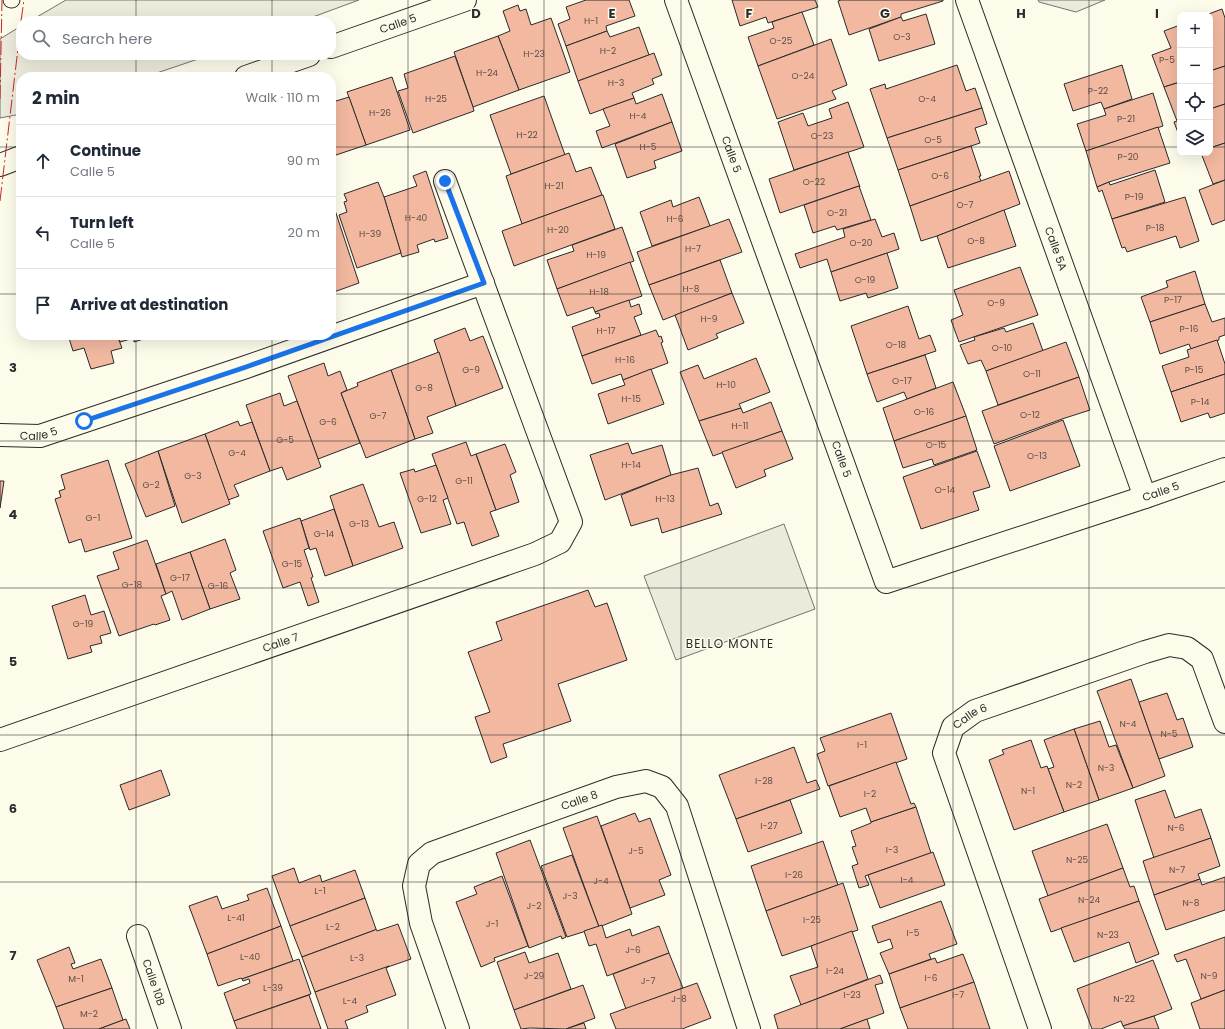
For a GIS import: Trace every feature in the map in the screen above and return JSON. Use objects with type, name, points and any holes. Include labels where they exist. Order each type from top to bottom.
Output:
[{"type":"street","name":"Calle 5","points":[[336,45],[465,0]]},
{"type":"street","name":"Calle 5","points":[[676,0],[886,582],[1145,497],[1225,469]]},
{"type":"street","name":"Calle 5A","points":[[967,0],[1145,497]]},
{"type":"street","points":[[260,72],[295,60]]},
{"type":"street","points":[[0,165],[16,159]]},
{"type":"street","points":[[445,181],[484,283]]},
{"type":"street","name":"Calle 5","points":[[336,335],[484,283]]},
{"type":"street","name":"Calle 7","points":[[0,740],[527,556],[560,542],[571,522],[484,283]]},
{"type":"street","name":"Calle 5","points":[[0,435],[40,436],[322,340]]},
{"type":"street","name":"Calle 6","points":[[1040,1029],[944,753],[953,727],[975,711],[1138,654],[1169,645],[1188,648],[1202,659],[1225,722]]},
{"type":"street","name":"Calle 8","points":[[458,1029],[421,924],[414,886],[419,864],[432,853],[616,787],[646,781],[662,787],[677,806],[749,1029]]},
{"type":"street","name":"Calle 10B","points":[[138,936],[170,1029]]},
{"type":"shaded area","points":[[66,0],[359,0],[316,16],[39,16]]},
{"type":"shaded area","points":[[1038,0],[1105,0],[1076,12],[1039,2]]},
{"type":"shaded area","points":[[16,29],[16,60],[195,60],[160,72],[16,72],[16,115],[0,118],[0,39]]},
{"type":"shaded area","points":[[784,524],[815,609],[676,660],[644,576]]},
{"type":"building","points":[[586,0],[629,0],[635,16],[606,26],[607,31],[566,46],[558,24],[570,19],[566,7]]},
{"type":"building","points":[[732,0],[815,0],[818,7],[768,23],[766,17],[740,26]]},
{"type":"building","points":[[838,1],[943,1],[901,14],[901,17],[849,35]]},
{"type":"building","points":[[518,5],[520,11],[526,9],[531,25],[551,18],[570,72],[519,90],[498,36],[510,31],[503,11]]},
{"type":"building","points":[[1222,9],[1225,18],[1225,66],[1213,70],[1213,48],[1213,12]]},
{"type":"building","points":[[802,12],[814,45],[758,66],[748,37],[774,28],[772,22]]},
{"type":"building","points":[[926,14],[935,44],[879,61],[869,29],[901,17],[903,21]]},
{"type":"building","points":[[1177,26],[1177,83],[1164,87],[1152,55],[1171,48],[1164,31]]},
{"type":"building","points":[[639,27],[649,55],[578,81],[566,46],[607,31],[610,37]]},
{"type":"building","points":[[498,36],[519,90],[473,107],[454,52]]},
{"type":"building","points":[[831,39],[847,85],[832,91],[836,99],[777,119],[758,66]]},
{"type":"building","points":[[654,53],[662,75],[652,79],[654,84],[632,93],[634,98],[590,114],[578,81]]},
{"type":"building","points":[[455,56],[474,111],[413,133],[398,91],[408,88],[404,74]]},
{"type":"building","points":[[957,65],[966,91],[975,88],[982,108],[887,138],[870,89],[885,84],[886,89]]},
{"type":"building","points":[[1122,65],[1132,99],[1104,109],[1101,102],[1073,111],[1064,84]]},
{"type":"building","points":[[1225,66],[1225,104],[1213,108],[1213,84],[1213,70]]},
{"type":"building","points":[[392,77],[410,130],[366,145],[347,92]]},
{"type":"building","points":[[1177,83],[1177,121],[1164,87]]},
{"type":"building","points":[[1153,93],[1163,126],[1086,151],[1077,124],[1106,115],[1104,109]]},
{"type":"building","points":[[662,94],[672,122],[602,148],[596,131],[610,126],[603,109],[634,98],[636,104]]},
{"type":"building","points":[[544,96],[565,155],[511,174],[490,115]]},
{"type":"building","points":[[349,97],[366,145],[336,155],[336,101]]},
{"type":"building","points":[[848,102],[864,147],[794,170],[778,122],[803,113],[808,126],[832,118],[829,109]]},
{"type":"building","points":[[1225,104],[1225,143],[1213,147],[1213,120],[1213,108]]},
{"type":"building","points":[[982,108],[987,124],[975,128],[980,143],[898,170],[887,138]]},
{"type":"building","points":[[1177,121],[1177,130],[1174,122]]},
{"type":"building","points":[[672,122],[682,151],[654,161],[656,168],[627,178],[615,144]]},
{"type":"building","points":[[1158,127],[1170,163],[1097,187],[1086,151]]},
{"type":"building","points":[[1225,143],[1225,180],[1213,184],[1202,156],[1213,156],[1213,147]]},
{"type":"building","points":[[971,146],[981,176],[979,176],[981,181],[910,206],[898,170]]},
{"type":"building","points":[[848,152],[860,187],[859,186],[780,213],[769,179]]},
{"type":"building","points":[[569,153],[576,172],[591,167],[602,195],[522,224],[506,176]]},
{"type":"building","points":[[1155,170],[1165,202],[1112,219],[1102,190],[1099,192],[1097,187],[1109,182],[1110,185]]},
{"type":"building","points":[[426,171],[448,238],[435,242],[434,239],[417,245],[419,252],[402,257],[384,197],[417,186],[413,176]]},
{"type":"building","points":[[1009,171],[1020,204],[921,241],[910,206]]},
{"type":"building","points":[[1225,180],[1225,220],[1212,225],[1199,190]]},
{"type":"building","points":[[378,182],[401,253],[357,268],[339,215],[347,212],[344,202],[347,201],[344,194]]},
{"type":"building","points":[[859,186],[871,220],[837,230],[835,226],[813,233],[804,205]]},
{"type":"building","points":[[602,195],[615,229],[514,266],[502,231]]},
{"type":"building","points":[[699,197],[710,226],[652,246],[640,212],[671,200],[673,207]]},
{"type":"building","points":[[1185,197],[1199,241],[1180,248],[1176,236],[1127,252],[1125,247],[1122,248],[1112,219]]},
{"type":"building","points":[[1004,210],[1016,246],[948,268],[937,236]]},
{"type":"building","points":[[336,213],[359,283],[336,291]]},
{"type":"building","points":[[729,219],[742,252],[649,285],[637,252]]},
{"type":"building","points":[[875,219],[882,237],[894,233],[899,249],[831,272],[827,259],[800,268],[795,254],[845,237],[843,229]]},
{"type":"building","points":[[622,227],[634,261],[557,289],[547,260],[574,251],[572,245]]},
{"type":"building","points":[[887,253],[898,288],[868,298],[866,293],[840,301],[831,272]]},
{"type":"building","points":[[720,260],[732,293],[663,320],[649,285]]},
{"type":"building","points":[[630,262],[642,296],[595,312],[593,307],[567,316],[557,289]]},
{"type":"building","points":[[1020,267],[1038,315],[959,342],[951,320],[963,315],[954,290]]},
{"type":"building","points":[[1195,271],[1205,304],[1150,322],[1141,297],[1168,287],[1166,281]]},
{"type":"building","points":[[732,293],[744,323],[716,334],[718,338],[688,350],[675,315]]},
{"type":"building","points":[[629,300],[631,307],[639,304],[642,314],[634,317],[641,335],[582,356],[572,327],[600,317],[599,313],[596,314],[595,312]]},
{"type":"building","points":[[1205,304],[1212,322],[1225,318],[1225,335],[1219,337],[1219,340],[1191,349],[1189,344],[1160,354],[1150,322]]},
{"type":"building","points":[[908,306],[919,339],[930,335],[936,351],[867,374],[851,326]]},
{"type":"building","points":[[1033,323],[1043,351],[986,371],[981,360],[968,364],[960,345],[975,340],[974,337],[1004,328],[1006,332]]},
{"type":"building","points":[[465,328],[470,341],[483,336],[503,388],[456,406],[434,340]]},
{"type":"building","points":[[656,330],[659,337],[661,336],[663,342],[661,343],[668,363],[623,380],[621,374],[592,384],[582,356]]},
{"type":"building","points":[[70,340],[119,340],[122,348],[111,351],[114,363],[91,369],[84,348],[73,351]]},
{"type":"building","points":[[1217,340],[1225,364],[1225,374],[1171,392],[1162,366],[1189,357],[1187,350]]},
{"type":"building","points":[[1066,342],[1079,377],[998,405],[986,371]]},
{"type":"building","points":[[439,352],[456,406],[427,417],[433,433],[415,439],[391,370]]},
{"type":"building","points":[[925,355],[936,388],[907,399],[904,392],[877,402],[867,374]]},
{"type":"building","points":[[756,358],[770,392],[739,404],[741,408],[699,421],[680,372],[698,365],[704,379]]},
{"type":"building","points":[[324,363],[328,376],[340,371],[347,390],[341,393],[360,443],[318,459],[288,376]]},
{"type":"building","points":[[651,369],[664,404],[608,424],[598,394],[625,385],[623,380]]},
{"type":"building","points":[[391,370],[415,439],[366,458],[341,393],[358,386],[357,383]]},
{"type":"building","points":[[1225,374],[1225,413],[1210,418],[1208,413],[1181,422],[1171,392]]},
{"type":"building","points":[[1079,377],[1090,410],[994,444],[982,411]]},
{"type":"building","points":[[953,382],[966,416],[894,441],[883,408]]},
{"type":"building","points":[[280,393],[284,406],[297,401],[321,467],[287,480],[282,467],[270,471],[246,405]]},
{"type":"building","points":[[771,402],[782,431],[713,456],[699,421],[741,408],[743,413]]},
{"type":"building","points":[[966,416],[977,450],[934,465],[932,459],[903,468],[894,441]]},
{"type":"building","points":[[1063,420],[1080,466],[1010,491],[994,446]]},
{"type":"building","points":[[238,421],[240,426],[252,422],[270,471],[234,485],[239,496],[228,500],[205,434]]},
{"type":"building","points":[[782,431],[793,459],[764,470],[766,476],[736,488],[722,452]]},
{"type":"building","points":[[205,434],[230,504],[182,523],[158,451]]},
{"type":"building","points":[[466,442],[471,456],[476,454],[496,510],[490,512],[499,536],[472,546],[464,522],[457,524],[432,454]]},
{"type":"building","points":[[628,443],[632,454],[662,445],[671,475],[605,500],[590,455]]},
{"type":"building","points":[[505,444],[516,472],[510,475],[519,502],[496,510],[476,454]]},
{"type":"building","points":[[158,451],[175,506],[146,517],[125,464]]},
{"type":"building","points":[[977,451],[990,487],[973,492],[979,510],[921,529],[903,477]]},
{"type":"building","points":[[108,460],[132,538],[85,552],[81,539],[69,543],[55,499],[61,497],[59,491],[65,489],[61,475]]},
{"type":"building","points":[[436,465],[448,498],[443,500],[451,524],[421,533],[400,473],[414,469],[415,472]]},
{"type":"building","points":[[698,468],[710,506],[718,503],[722,514],[662,533],[658,518],[631,526],[621,495],[671,475]]},
{"type":"building","points":[[0,481],[4,481],[0,508]]},
{"type":"building","points":[[363,484],[379,527],[394,522],[403,548],[353,566],[330,496]]},
{"type":"building","points":[[334,509],[353,566],[325,576],[316,548],[310,550],[301,521]]},
{"type":"building","points":[[300,518],[309,548],[304,550],[319,602],[308,606],[300,582],[283,588],[263,531]]},
{"type":"building","points":[[225,539],[236,570],[230,573],[240,599],[210,609],[190,552]]},
{"type":"building","points":[[147,540],[166,594],[161,596],[170,620],[119,636],[97,576],[119,569],[113,552]]},
{"type":"building","points":[[190,552],[210,609],[182,620],[172,591],[166,594],[156,564]]},
{"type":"building","points":[[588,590],[595,607],[607,603],[627,660],[558,684],[571,721],[503,744],[507,757],[491,763],[475,717],[490,712],[468,652],[502,640],[496,622]]},
{"type":"building","points":[[85,595],[91,615],[104,611],[111,633],[100,636],[102,643],[90,646],[92,652],[68,659],[52,606]]},
{"type":"building","points":[[1131,679],[1165,776],[1133,788],[1097,691]]},
{"type":"building","points":[[1167,693],[1177,720],[1183,718],[1193,747],[1159,759],[1139,702]]},
{"type":"building","points":[[891,713],[907,759],[828,786],[817,754],[825,751],[820,738]]},
{"type":"building","points":[[1100,721],[1109,747],[1116,745],[1133,788],[1099,800],[1074,729]]},
{"type":"building","points":[[1074,729],[1099,800],[1064,812],[1048,769],[1054,767],[1044,740]]},
{"type":"building","points":[[1031,740],[1041,768],[1047,766],[1064,812],[1014,830],[989,760],[1004,754],[1002,750]]},
{"type":"building","points":[[794,747],[807,783],[816,780],[820,789],[736,819],[719,775]]},
{"type":"building","points":[[896,762],[911,804],[914,803],[916,807],[871,822],[866,808],[840,817],[829,786]]},
{"type":"building","points":[[161,770],[170,795],[129,810],[120,785]]},
{"type":"building","points":[[1165,790],[1175,818],[1201,809],[1211,838],[1154,858],[1135,800]]},
{"type":"building","points":[[790,800],[802,833],[748,852],[736,819]]},
{"type":"building","points":[[916,807],[931,853],[865,876],[869,885],[859,888],[852,866],[858,864],[852,847],[856,846],[851,831],[871,822]]},
{"type":"building","points":[[635,813],[639,822],[650,818],[671,875],[659,880],[665,895],[630,908],[601,826]]},
{"type":"building","points":[[597,816],[632,914],[599,927],[563,828]]},
{"type":"building","points":[[1107,824],[1123,868],[1048,896],[1032,851]]},
{"type":"building","points":[[1211,838],[1220,866],[1198,874],[1200,879],[1154,895],[1143,861]]},
{"type":"building","points":[[530,840],[566,937],[562,939],[561,936],[529,948],[496,853]]},
{"type":"building","points":[[823,841],[838,885],[766,911],[751,866]]},
{"type":"building","points":[[933,852],[945,885],[880,908],[868,875]]},
{"type":"building","points":[[572,855],[599,927],[567,937],[541,866]]},
{"type":"building","points":[[294,868],[299,883],[320,875],[322,882],[355,870],[365,898],[290,926],[272,876]]},
{"type":"building","points":[[1123,868],[1130,887],[1134,886],[1139,901],[1051,932],[1039,899]]},
{"type":"building","points":[[502,876],[528,946],[494,958],[495,961],[481,967],[456,902],[477,894],[474,887]]},
{"type":"building","points":[[1225,877],[1225,910],[1166,930],[1154,895],[1200,879],[1202,885]]},
{"type":"building","points":[[843,883],[858,930],[782,956],[766,911]]},
{"type":"building","points":[[267,888],[281,926],[207,954],[189,906],[217,896],[222,909],[249,900],[247,895]]},
{"type":"building","points":[[365,898],[376,929],[375,930],[302,957],[290,926]]},
{"type":"building","points":[[941,901],[957,944],[929,954],[931,959],[889,974],[880,953],[893,948],[890,939],[878,943],[872,926]]},
{"type":"building","points":[[1139,901],[1159,954],[1136,963],[1129,942],[1074,962],[1061,928]]},
{"type":"building","points":[[398,924],[411,959],[315,992],[302,957],[376,929],[377,931]]},
{"type":"building","points":[[602,925],[606,938],[630,929],[632,936],[659,926],[669,953],[607,976],[596,944],[589,946],[584,931]]},
{"type":"building","points":[[281,926],[293,961],[218,986],[207,954]]},
{"type":"building","points":[[852,931],[868,979],[801,1005],[790,976],[818,967],[811,946]]},
{"type":"building","points":[[1225,937],[1225,990],[1201,999],[1186,959],[1177,962],[1174,955]]},
{"type":"building","points":[[69,947],[75,963],[71,964],[73,969],[101,959],[112,988],[56,1007],[37,960]]},
{"type":"building","points":[[525,952],[529,963],[558,953],[571,989],[514,1010],[497,962]]},
{"type":"building","points":[[669,953],[683,988],[626,1009],[613,974]]},
{"type":"building","points":[[963,954],[974,982],[900,1008],[889,974],[935,958],[937,963]]},
{"type":"building","points":[[299,959],[311,994],[234,1021],[224,993],[250,983],[249,979],[243,981],[242,979]]},
{"type":"building","points":[[1153,960],[1172,1009],[1123,1026],[1121,1021],[1101,1029],[1092,1029],[1077,989]]},
{"type":"building","points":[[389,966],[386,968],[396,995],[366,1006],[368,1012],[345,1021],[348,1029],[328,1029],[315,992]]},
{"type":"building","points":[[880,975],[883,983],[875,985],[884,1013],[840,1029],[778,1029],[774,1015]]},
{"type":"building","points":[[974,982],[990,1029],[908,1029],[900,1008]]},
{"type":"building","points":[[697,983],[711,1018],[682,1029],[616,1029],[610,1014]]},
{"type":"building","points":[[583,985],[595,1018],[566,1029],[521,1029],[514,1010]]},
{"type":"building","points":[[112,988],[123,1020],[99,1029],[64,1029],[56,1007]]},
{"type":"building","points":[[1225,990],[1225,1029],[1200,1029],[1191,1003]]},
{"type":"building","points":[[309,995],[321,1029],[237,1029],[234,1021]]},
{"type":"building","points":[[1154,1016],[1159,1029],[1125,1029],[1123,1026]]},
{"type":"building","points":[[126,1019],[130,1029],[99,1029],[123,1020]]},
{"type":"building","points":[[867,1019],[870,1029],[840,1029]]},
{"type":"building","points":[[584,1023],[586,1029],[566,1029]]},
{"type":"power","points":[[0,99],[2,0]]},
{"type":"power","points":[[22,16],[24,0]]},
{"type":"power","points":[[0,201],[17,60]]},
{"type":"district","name":"BELLO MONTE","points":[[730,644]]},
{"type":"route","points":[[84,421],[246,367],[484,283],[445,181]]}]
